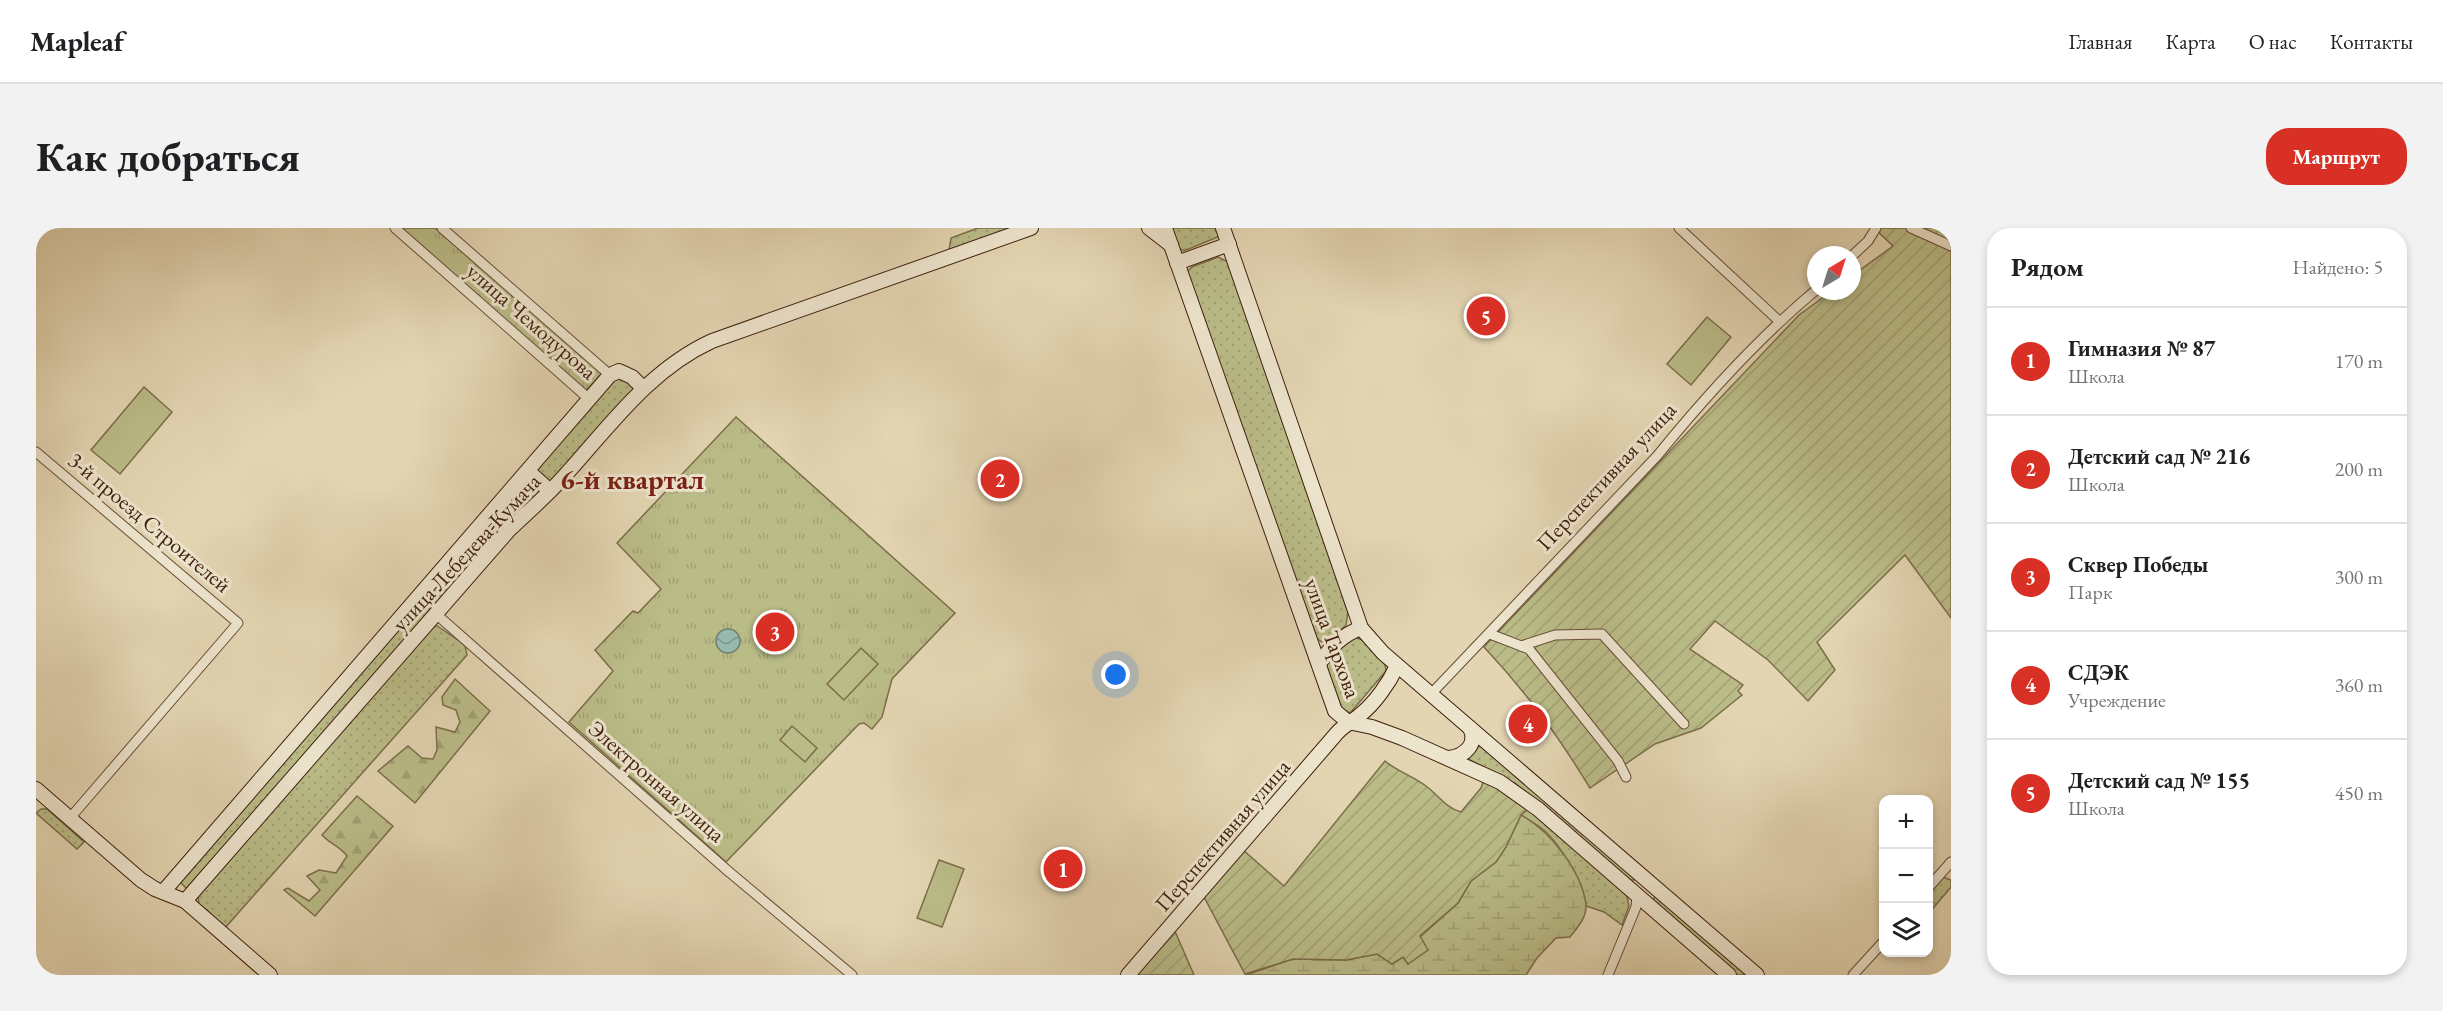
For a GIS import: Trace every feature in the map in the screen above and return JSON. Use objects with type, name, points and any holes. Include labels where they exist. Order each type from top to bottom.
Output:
[{"type":"main road","name":"улица Лебедева-Кумача","points":[[185,901],[509,530],[550,491],[643,388],[686,353],[712,341],[1031,228]]},
{"type":"main road","points":[[1149,228],[1171,245]]},
{"type":"main road","name":"улица Тархова","points":[[1165,228],[1335,711],[1347,722],[1372,727],[1449,758],[1500,782],[1519,795],[1729,975]]},
{"type":"main road","name":"улица Тархова","points":[[1223,228],[1361,628],[1397,666],[1757,975]]},
{"type":"main road","points":[[1178,263],[1229,244]]},
{"type":"main road","name":"улица Чемодурова","points":[[610,375],[619,371],[632,377],[643,388]]},
{"type":"main road","name":"улица Лебедева-Кумача","points":[[163,892],[529,472],[588,398],[610,375]]},
{"type":"main road","points":[[529,472],[550,491]]},
{"type":"main road","points":[[1318,664],[1328,649],[1351,632],[1361,628]]},
{"type":"main road","points":[[1347,722],[1365,709],[1391,679],[1397,666]]},
{"type":"main road","name":"Перспективная улица","points":[[1128,975],[1347,722]]},
{"type":"main road","points":[[1449,758],[1462,755],[1470,748],[1473,737],[1470,728]]},
{"type":"main road","points":[[36,789],[141,880],[185,901],[270,975]]},
{"type":"main road","points":[[1637,895],[1647,881]]},
{"type":"street","name":"улица Чемодурова","points":[[395,228],[588,398]]},
{"type":"street","name":"улица Чемодурова","points":[[442,228],[610,375]]},
{"type":"street","points":[[1679,228],[1779,321]]},
{"type":"street","points":[[1911,228],[1951,246]]},
{"type":"street","points":[[1861,248],[1875,229]]},
{"type":"street","name":"Перспективная улица","points":[[1431,694],[1779,321],[1807,298]]},
{"type":"street","name":"3-й проезд Строителей","points":[[36,452],[238,623],[70,818]]},
{"type":"street","name":"Электронная улица","points":[[436,614],[728,871],[852,975]]},
{"type":"street","points":[[1490,633],[1529,649],[1618,761],[1626,777]]},
{"type":"street","points":[[1521,646],[1555,635],[1602,634],[1684,724]]},
{"type":"street","points":[[1933,883],[1951,862]]},
{"type":"street","points":[[1608,975],[1636,907],[1637,895]]},
{"type":"street","points":[[1853,975],[1879,946]]},
{"type":"green space","points":[[399,228],[435,228],[602,373],[586,391]]},
{"type":"green space","points":[[978,228],[1011,228],[949,250],[951,238]]},
{"type":"green space","points":[[1171,228],[1217,228],[1220,236],[1184,251],[1178,248]]},
{"type":"green space","points":[[1874,228],[1951,228],[1951,618],[1905,555],[1817,642],[1835,670],[1808,701],[1768,660],[1715,621],[1690,649],[1743,685],[1738,691],[1742,695],[1701,728],[1655,744],[1590,788],[1541,714],[1484,647],[1799,315],[1820,300],[1861,300],[1861,269],[1893,246]]},
{"type":"green space","points":[[1218,257],[1228,262],[1348,612],[1346,625],[1329,642],[1322,642],[1315,637],[1187,272],[1192,267]]},
{"type":"green space","points":[[1707,317],[1731,337],[1691,385],[1667,364]]},
{"type":"green space","points":[[621,375],[634,387],[633,391],[553,482],[548,482],[536,473],[537,466],[612,377]]},
{"type":"green space","points":[[144,387],[172,412],[120,474],[91,450]]},
{"type":"green space","points":[[736,417],[955,613],[892,679],[882,717],[872,729],[864,723],[859,724],[726,862],[569,722],[613,671],[595,650],[633,611],[638,613],[661,589],[617,543]]},
{"type":"green space","points":[[526,481],[540,492],[187,889],[179,881]]},
{"type":"green space","points":[[436,625],[465,645],[467,655],[224,929],[207,910],[199,907],[198,894],[431,627]]},
{"type":"green space","points":[[1354,637],[1363,640],[1384,658],[1386,671],[1351,712],[1344,713],[1330,687],[1326,664],[1333,653]]},
{"type":"green space","points":[[861,648],[878,664],[844,700],[827,684]]},
{"type":"green space","points":[[455,679],[490,711],[415,803],[378,771],[408,746],[422,758],[433,759],[437,750],[436,727],[455,732],[460,722],[456,710],[443,705],[442,697]]},
{"type":"green space","points":[[792,726],[817,748],[805,762],[780,740]]},
{"type":"green space","points":[[1479,742],[1635,878],[1634,880],[1629,880],[1516,784],[1470,760],[1469,757]]},
{"type":"green space","points":[[1385,761],[1421,783],[1447,805],[1461,812],[1481,788],[1484,780],[1528,809],[1521,815],[1496,862],[1471,881],[1458,903],[1420,936],[1428,950],[1408,964],[1403,957],[1392,964],[1377,954],[1346,960],[1293,959],[1245,974],[1203,895],[1242,849],[1284,886]]},
{"type":"green space","points":[[357,796],[393,826],[315,916],[284,890],[288,888],[309,901],[320,890],[307,876],[319,870],[336,873],[347,856],[322,835]]},
{"type":"green space","points":[[41,809],[47,809],[84,842],[77,849],[36,813]]},
{"type":"green space","points":[[1528,809],[1626,892],[1629,906],[1622,925],[1604,912],[1586,906],[1575,876],[1559,847],[1545,831],[1521,815]]},
{"type":"green space","points":[[1521,815],[1553,841],[1571,865],[1583,891],[1586,904],[1583,918],[1570,937],[1556,938],[1537,958],[1526,975],[1246,975],[1293,959],[1346,960],[1377,954],[1392,964],[1403,957],[1408,964],[1420,937],[1458,903],[1471,881],[1496,862]]},
{"type":"green space","points":[[939,860],[964,869],[942,927],[917,918]]},
{"type":"green space","points":[[1943,877],[1951,880],[1951,887],[1933,908],[1933,889]]},
{"type":"green space","points":[[1656,895],[1748,975],[1737,975],[1652,901]]},
{"type":"green space","points":[[1174,929],[1194,975],[1134,975]]},
{"type":"water","points":[[728,629],[736,633],[740,641],[736,649],[728,653],[720,649],[716,641],[720,633]]},
{"type":"place","name":"Детский сад № 155","points":[[1486,316]]},
{"type":"place","name":"Детский сад № 216","points":[[1000,479]]},
{"type":"place","name":"Сквер Победы","points":[[775,632]]},
{"type":"place","name":"СДЭК","points":[[1528,724]]},
{"type":"place","name":"Гимназия № 87","points":[[1063,869]]},
{"type":"district","name":"6-й квартал","points":[[632,479]]}]
